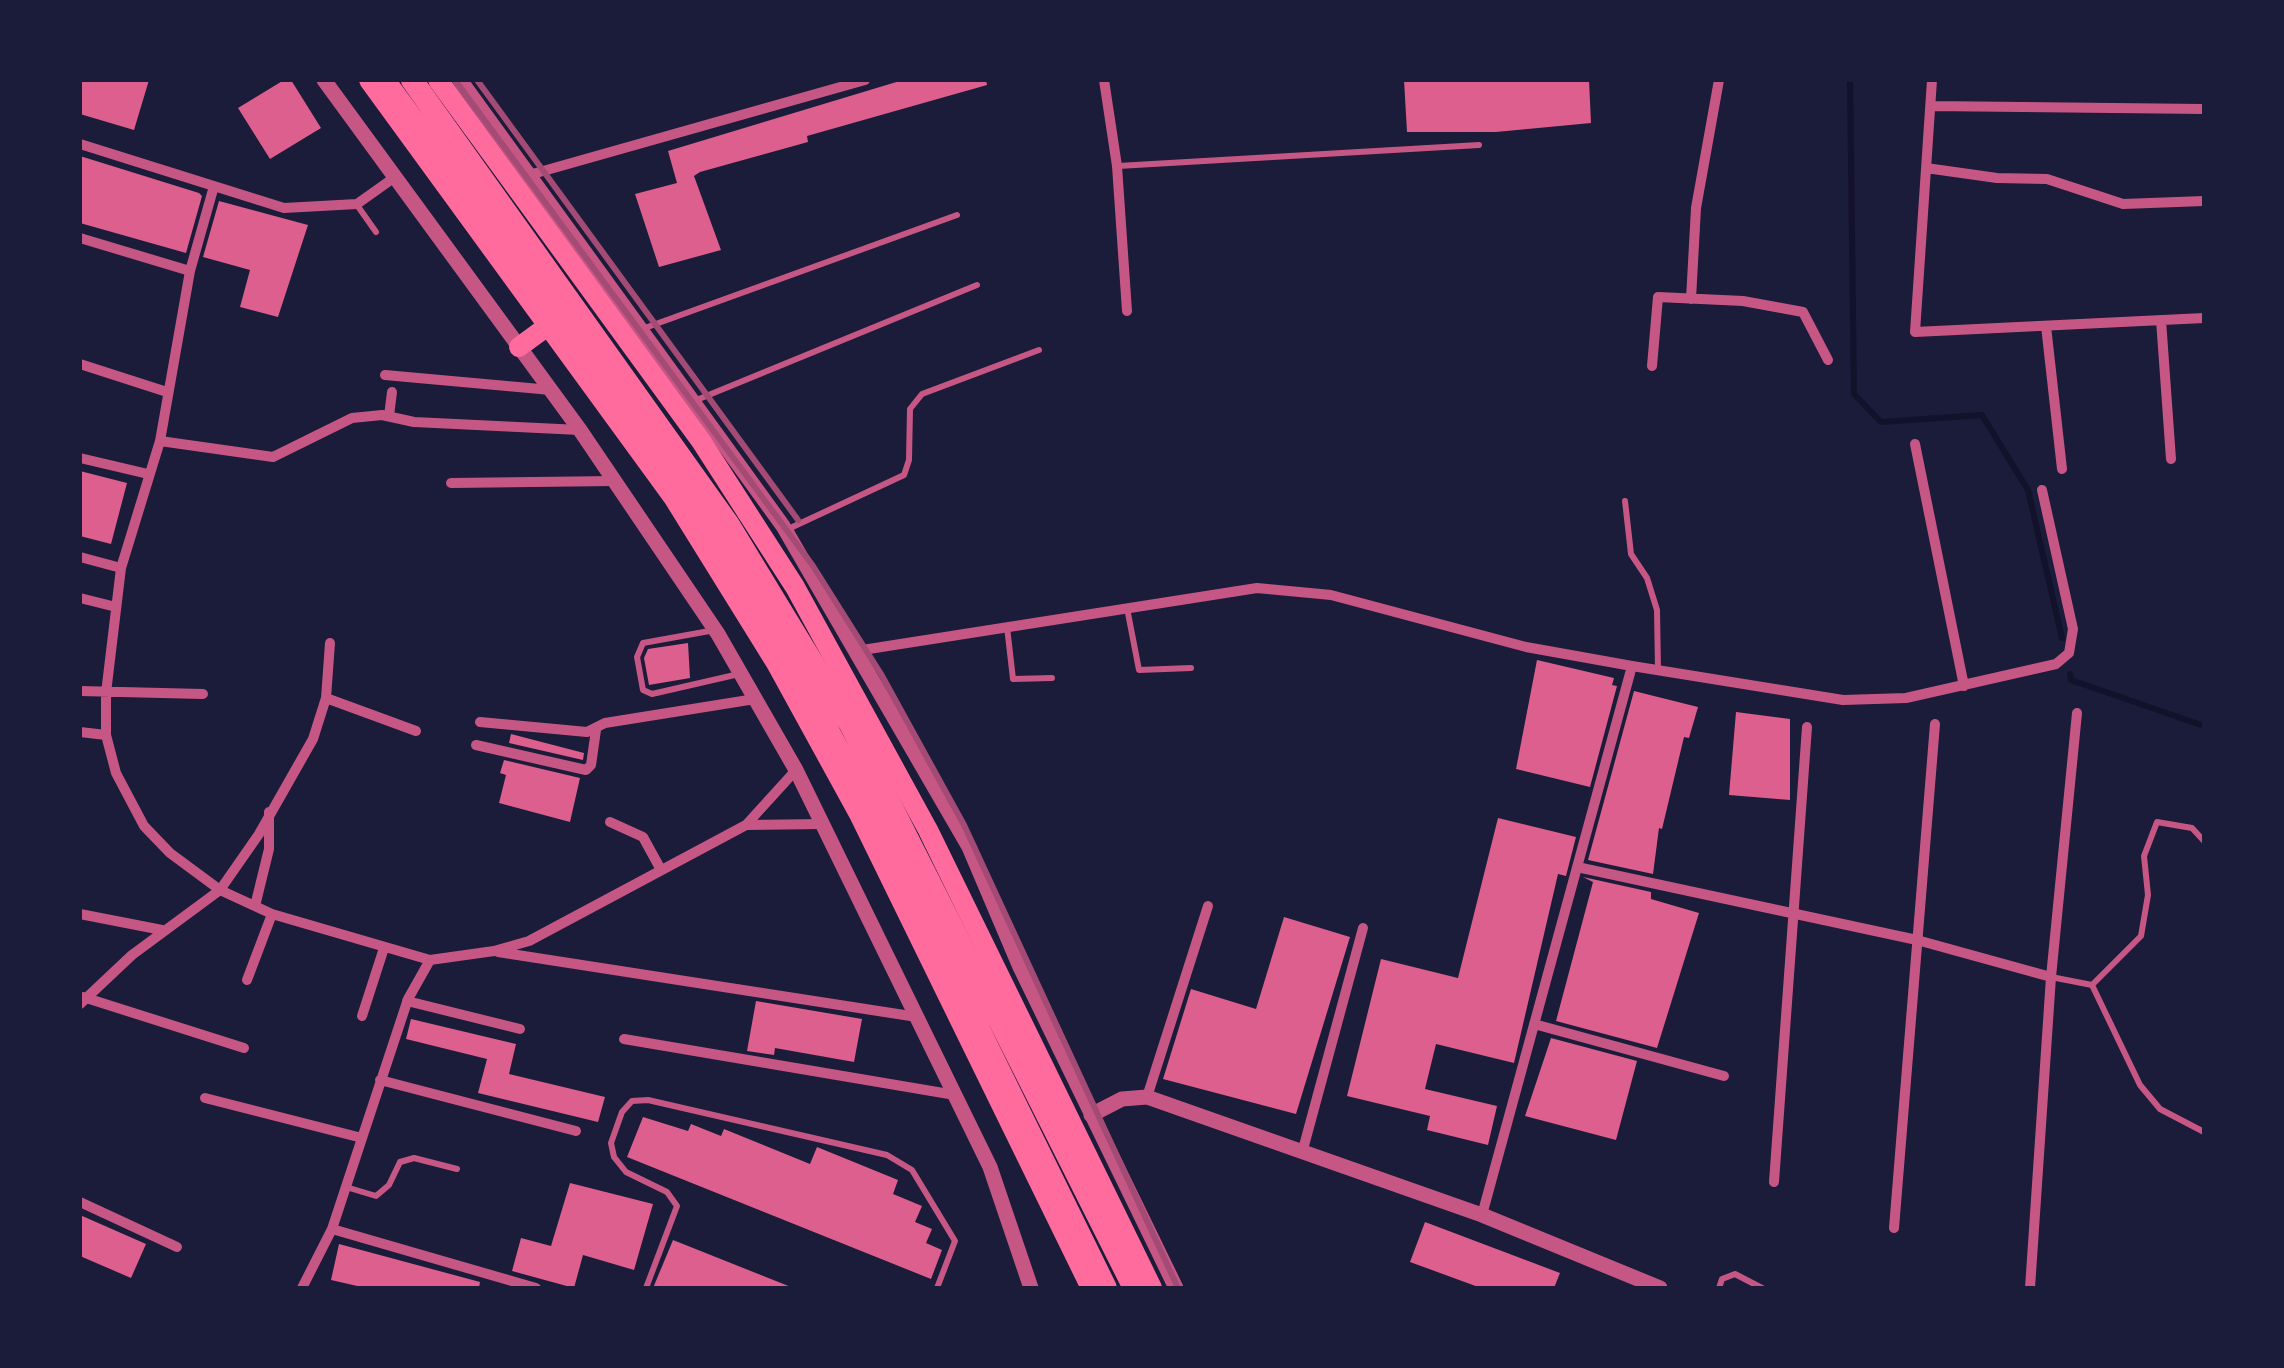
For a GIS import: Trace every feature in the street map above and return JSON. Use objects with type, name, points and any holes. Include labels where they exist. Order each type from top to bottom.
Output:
[{"type":"highway","points":[[369,80],[673,497],[776,663],[860,816],[1091,1288]]},
{"type":"highway","points":[[384,80],[685,490],[794,667],[896,860],[1106,1288]]},
{"type":"highway","points":[[412,80],[730,526],[850,724],[1134,1288]]},
{"type":"highway","points":[[438,80],[701,440],[795,588],[928,830],[1152,1288]]},
{"type":"highway","points":[[519,347],[549,324]]},
{"type":"street","points":[[324,80],[580,430],[715,630],[756,700],[824,824],[990,1166],[1030,1288]]},
{"type":"street","points":[[460,80],[786,530],[969,847],[1020,968],[1176,1288]]},
{"type":"street","points":[[529,175],[865,80]]},
{"type":"street","points":[[1104,80],[1117,166],[1127,311]]},
{"type":"street","points":[[1690,298],[1696,208],[1720,80]]},
{"type":"street","points":[[1932,80],[1914,332],[2204,318]]},
{"type":"street","points":[[1931,106],[2204,110]]},
{"type":"street","points":[[80,144],[284,208],[357,204],[395,177]]},
{"type":"street","points":[[1926,168],[1997,178],[2048,179],[2123,204],[2204,201]]},
{"type":"street","points":[[214,186],[190,271],[160,441],[121,568],[106,693],[106,735],[123,789],[144,826],[170,853],[220,890],[272,914],[430,960],[494,952],[529,941],[746,824],[796,770]]},
{"type":"street","points":[[80,238],[190,271]]},
{"type":"street","points":[[1652,366],[1658,298],[1743,301],[1803,312],[1828,360]]},
{"type":"street","points":[[2161,320],[2172,458]]},
{"type":"street","points":[[2046,326],[2062,469]]},
{"type":"street","points":[[80,364],[167,392]]},
{"type":"street","points":[[385,375],[551,390]]},
{"type":"street","points":[[389,416],[392,392]]},
{"type":"street","points":[[160,441],[273,457],[352,418],[389,416],[414,422],[580,430]]},
{"type":"street","points":[[1915,444],[1964,686]]},
{"type":"street","points":[[80,458],[148,474]]},
{"type":"street","points":[[451,483],[614,480]]},
{"type":"street","points":[[856,651],[1256,588],[1331,596],[1526,647],[1872,702],[2056,664],[2069,653],[2073,628],[2042,490]]},
{"type":"street","points":[[80,557],[121,568]]},
{"type":"street","points":[[80,598],[116,607]]},
{"type":"street","points":[[82,1000],[162,930],[220,890],[313,739],[326,698],[330,643]]},
{"type":"street","points":[[1482,1216],[1632,666]]},
{"type":"street","points":[[80,691],[204,694]]},
{"type":"street","points":[[326,698],[416,731]]},
{"type":"street","points":[[480,722],[596,730],[605,723],[756,700]]},
{"type":"street","points":[[2030,1288],[2051,977],[2077,713]]},
{"type":"street","points":[[1894,1228],[1935,724]]},
{"type":"street","points":[[1774,1182],[1807,727]]},
{"type":"street","points":[[476,745],[586,770],[592,765],[596,730]]},
{"type":"street","points":[[80,732],[106,735]]},
{"type":"street","points":[[255,906],[269,849],[268,812]]},
{"type":"street","points":[[610,822],[643,837],[660,868]]},
{"type":"street","points":[[746,824],[824,824]]},
{"type":"street","points":[[1577,867],[1917,940],[2051,977]]},
{"type":"street","points":[[1147,1097],[1208,906]]},
{"type":"street","points":[[80,914],[162,930]]},
{"type":"street","points":[[246,980],[272,914]]},
{"type":"street","points":[[1302,1153],[1363,928]]},
{"type":"street","points":[[362,1016],[384,948]]},
{"type":"street","points":[[494,952],[917,1017]]},
{"type":"street","points":[[302,1288],[332,1230],[407,1002],[430,960]]},
{"type":"street","points":[[82,1000],[244,1048]]},
{"type":"street","points":[[407,1002],[520,1029]]},
{"type":"street","points":[[1534,1024],[1724,1076]]},
{"type":"street","points":[[624,1039],[955,1095]]},
{"type":"street","points":[[380,1080],[576,1131]]},
{"type":"street","points":[[1091,1115],[1122,1100],[1147,1097],[1482,1216],[1660,1288]]},
{"type":"street","points":[[206,1098],[362,1138]]},
{"type":"street","points":[[80,1202],[178,1247]]},
{"type":"street","points":[[332,1230],[536,1288]]},
{"type":"lane","points":[[1117,166],[1479,145]]},
{"type":"lane","points":[[357,204],[376,232]]},
{"type":"lane","points":[[641,329],[957,216]]},
{"type":"lane","points":[[693,401],[977,285]]},
{"type":"lane","points":[[786,530],[904,474],[909,460],[910,409],[922,394],[1039,350]]},
{"type":"lane","points":[[1625,501],[1631,554],[1647,578],[1657,610],[1658,670]]},
{"type":"lane","points":[[1126,608],[1139,670],[1191,668]]},
{"type":"lane","points":[[1008,627],[1014,679],[1052,678]]},
{"type":"lane","points":[[715,630],[643,644],[637,657],[643,690],[652,694],[740,673]]},
{"type":"lane","points":[[2092,985],[2141,936],[2148,895],[2144,856],[2157,822],[2192,828],[2204,841]]},
{"type":"lane","points":[[2051,977],[2092,985]]},
{"type":"lane","points":[[2092,985],[2140,1085],[2160,1109],[2204,1132]]},
{"type":"lane","points":[[646,1288],[677,1206],[668,1192],[626,1172],[614,1157],[612,1143],[622,1112],[632,1102],[648,1100],[887,1155],[912,1170],[955,1241],[938,1288]]},
{"type":"lane","points":[[346,1188],[376,1196],[389,1185],[400,1162],[414,1158],[457,1169]]},
{"type":"lane","points":[[1718,1288],[1722,1279],[1736,1274],[1762,1288]]},
{"type":"building","points":[[80,80],[149,80],[134,130],[80,114]]},
{"type":"building","points":[[284,80],[291,80],[321,128],[270,159],[238,108]]},
{"type":"building","points":[[903,80],[986,80],[987,85],[807,136],[808,142],[700,172],[694,176],[721,250],[659,267],[635,194],[677,183],[668,151]]},
{"type":"building","points":[[1404,80],[1589,80],[1591,123],[1496,132],[1407,132]]},
{"type":"building","points":[[80,156],[199,193],[202,196],[186,253],[80,223]]},
{"type":"building","points":[[219,201],[308,225],[278,317],[240,307],[250,270],[203,257]]},
{"type":"building","points":[[80,471],[127,483],[111,544],[80,536]]},
{"type":"building","points":[[688,643],[690,678],[649,685],[644,658],[648,649]]},
{"type":"building","points":[[1537,660],[1614,678],[1612,685],[1617,686],[1590,787],[1516,769]]},
{"type":"building","points":[[1634,691],[1698,707],[1689,738],[1684,737],[1662,829],[1659,828],[1653,874],[1588,860]]},
{"type":"building","points":[[1736,712],[1790,719],[1790,800],[1729,795]]},
{"type":"building","points":[[511,734],[584,753],[583,760],[509,743]]},
{"type":"building","points":[[504,760],[580,778],[570,822],[499,803],[506,775],[500,773]]},
{"type":"building","points":[[1498,818],[1576,837],[1566,876],[1558,874],[1514,1063],[1436,1044],[1425,1089],[1497,1106],[1488,1145],[1427,1130],[1430,1116],[1347,1096],[1381,959],[1458,978]]},
{"type":"building","points":[[1583,877],[1651,892],[1651,899],[1699,913],[1657,1048],[1556,1021],[1593,882]]},
{"type":"building","points":[[1284,917],[1350,937],[1296,1114],[1163,1079],[1191,989],[1256,1009]]},
{"type":"building","points":[[756,1001],[862,1019],[854,1062],[775,1048],[774,1055],[747,1051]]},
{"type":"building","points":[[411,1019],[516,1044],[509,1074],[605,1097],[598,1122],[478,1093],[487,1059],[406,1039]]},
{"type":"building","points":[[1551,1038],[1637,1061],[1616,1140],[1525,1116]]},
{"type":"building","points":[[643,1117],[688,1131],[691,1124],[721,1136],[724,1129],[810,1164],[817,1147],[898,1180],[893,1194],[922,1206],[915,1222],[932,1229],[926,1243],[942,1250],[931,1279],[627,1157]]},
{"type":"building","points":[[570,1183],[653,1204],[634,1270],[583,1255],[574,1288],[512,1271],[521,1238],[551,1246]]},
{"type":"building","points":[[80,1215],[146,1244],[131,1278],[80,1256]]},
{"type":"building","points":[[1425,1222],[1560,1273],[1554,1288],[1481,1288],[1410,1262]]},
{"type":"building","points":[[673,1240],[791,1287],[653,1288]]},
{"type":"building","points":[[339,1244],[480,1282],[479,1288],[366,1288],[331,1280]]},
{"type":"waterway","points":[[1850,80],[1854,394],[1881,422],[1982,415],[2028,490],[2062,638]]},
{"type":"waterway","points":[[2070,674],[2071,680],[2204,726]]},
{"type":"railway","points":[[455,80],[813,566],[881,674],[964,825],[1178,1288]]},
{"type":"railway","points":[[477,80],[798,520]]}]
